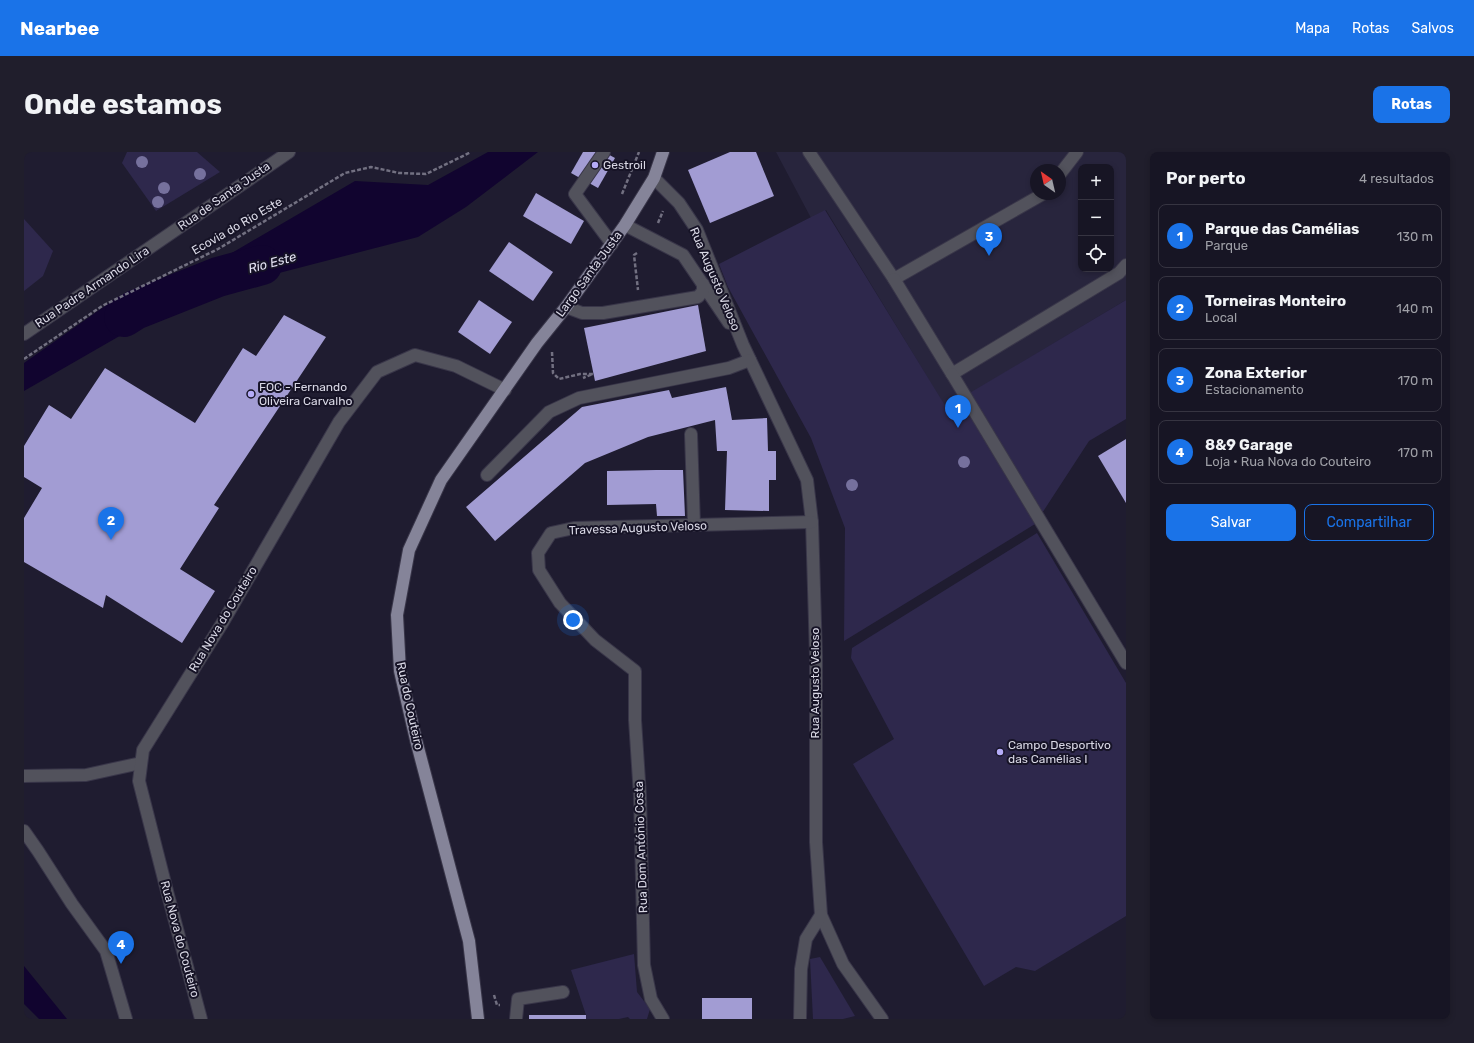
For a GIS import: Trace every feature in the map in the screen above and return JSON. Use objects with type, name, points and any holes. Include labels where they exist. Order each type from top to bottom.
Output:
[{"type":"main road","name":"Largo Santa Justa","points":[[505,390],[537,343],[566,307],[625,225],[654,178],[664,152]]},
{"type":"main road","name":"Rua do Couteiro","points":[[478,1019],[469,941],[416,740],[400,671],[398,615],[410,550],[441,480],[505,390]]},
{"type":"street","name":"Rua de Santa Justa","points":[[160,241],[289,152]]},
{"type":"street","points":[[604,152],[575,194],[612,244]]},
{"type":"street","points":[[809,152],[894,279],[1126,663]]},
{"type":"street","points":[[1066,166],[1077,152]]},
{"type":"street","name":"Rua Augusto Veloso","points":[[654,178],[678,203],[697,230],[743,345],[807,480],[812,522],[816,656],[816,842],[821,915],[843,964],[879,1018]]},
{"type":"street","points":[[894,279],[1032,200]]},
{"type":"street","name":"Rua Augusto Veloso","points":[[625,225],[684,255],[743,345]]},
{"type":"street","name":"Rua Padre Armando Lira","points":[[24,334],[160,241]]},
{"type":"street","points":[[952,374],[1119,272],[1126,265]]},
{"type":"street","points":[[566,307],[582,313],[603,314],[698,296],[703,291],[703,284]]},
{"type":"street","name":"Rua Nova do Couteiro","points":[[201,1019],[139,781],[143,750],[223,622],[339,422],[377,372],[414,355],[456,366],[505,390]]},
{"type":"street","points":[[487,475],[549,412],[579,398],[729,368],[750,360]]},
{"type":"street","points":[[691,434],[694,525]]},
{"type":"street","name":"Travessa Augusto Veloso","points":[[635,671],[596,640],[560,603],[539,570],[538,553],[551,533],[574,528],[812,522]]},
{"type":"street","name":"Rua Dom António Costa","points":[[635,671],[635,720],[640,796],[644,965],[651,999],[663,1019]]},
{"type":"street","points":[[24,776],[86,775],[141,763]]},
{"type":"street","points":[[24,831],[72,904],[106,951],[126,1019]]},
{"type":"street","points":[[800,1019],[801,969],[806,939],[821,915]]},
{"type":"street","points":[[516,1019],[518,999],[564,992]]},
{"type":"path","name":"Ecovia do Rio Este","points":[[24,360],[102,306],[218,249],[345,173],[371,167],[399,173],[426,174],[471,152]]},
{"type":"path","points":[[620,197],[639,152]]},
{"type":"path","points":[[657,225],[663,211]]},
{"type":"path","points":[[637,253],[634,254],[640,306]]},
{"type":"path","points":[[552,348],[553,372],[559,378],[580,374]]},
{"type":"shaded area","points":[[127,152],[197,152],[220,172],[156,211],[122,163]]},
{"type":"shaded area","points":[[776,152],[1126,152],[1126,300],[946,408],[826,210],[811,218]]},
{"type":"shaded area","points":[[825,210],[946,407],[1126,300],[1126,419],[1089,441],[1035,524],[844,641],[845,528],[811,438],[728,287],[719,264]]},
{"type":"shaded area","points":[[24,219],[53,251],[43,276],[24,291]]},
{"type":"shaded area","name":"Campo Desportivo das Camélias I","points":[[1037,533],[1126,683],[1126,916],[1035,971],[1016,967],[984,986],[853,764],[894,739],[851,658],[852,648]]},
{"type":"shaded area","points":[[634,954],[637,992],[650,1009],[647,1019],[630,1019],[628,1017],[619,1019],[586,1019],[571,970]]},
{"type":"shaded area","points":[[820,957],[855,1016],[843,1019],[813,1019],[810,959]]},
{"type":"water","points":[[488,152],[538,152],[466,207],[418,237],[217,289],[201,271],[355,181],[428,185]]},
{"type":"water","points":[[162,281],[170,286],[177,303],[24,391],[24,363],[112,301]]},
{"type":"water","points":[[24,966],[67,1019],[39,1019],[24,1004]]},
{"type":"building","points":[[583,152],[604,152],[615,158],[598,188],[571,173]]},
{"type":"building","points":[[730,152],[756,152],[774,196],[710,223],[688,170]]},
{"type":"building","points":[[536,193],[584,221],[571,244],[523,216]]},
{"type":"building","points":[[509,242],[553,272],[533,301],[489,271]]},
{"type":"building","points":[[479,300],[512,322],[490,354],[458,332]]},
{"type":"building","points":[[698,305],[706,351],[595,381],[584,328]]},
{"type":"building","points":[[284,315],[326,337],[214,505],[219,508],[180,569],[215,591],[182,643],[106,595],[103,608],[24,562],[24,518],[42,488],[24,477],[24,446],[49,405],[71,419],[105,368],[195,423],[243,348],[256,356]]},
{"type":"building","points":[[726,387],[732,420],[767,418],[768,451],[776,451],[776,480],[769,480],[769,511],[725,510],[727,451],[717,451],[715,420],[648,437],[585,463],[495,541],[466,507],[582,407],[669,390],[672,398]]},
{"type":"building","points":[[1126,439],[1126,503],[1098,456]]},
{"type":"building","points":[[683,470],[685,516],[657,516],[656,504],[607,505],[607,471]]},
{"type":"building","points":[[702,998],[752,998],[752,1019],[702,1019]]},
{"type":"building","points":[[529,1015],[586,1015],[586,1019],[529,1019]]},
{"type":"waterway","name":"Rio Este","points":[[124,317],[135,310],[218,277],[262,265]]},
{"type":"place","name":"Gestroil","points":[[595,165]]},
{"type":"place","name":"Zona Exterior","points":[[989,256]]},
{"type":"place","name":"FOC - Fernando Oliveira Carvalho","points":[[251,394]]},
{"type":"place","name":"Parque das Camélias","points":[[958,428]]},
{"type":"place","name":"Torneiras Monteiro","points":[[111,540]]},
{"type":"place","name":"Campo Desportivo das Camélias I","points":[[1000,752]]},
{"type":"place","name":"8&9 Garage","points":[[121,964]]}]
